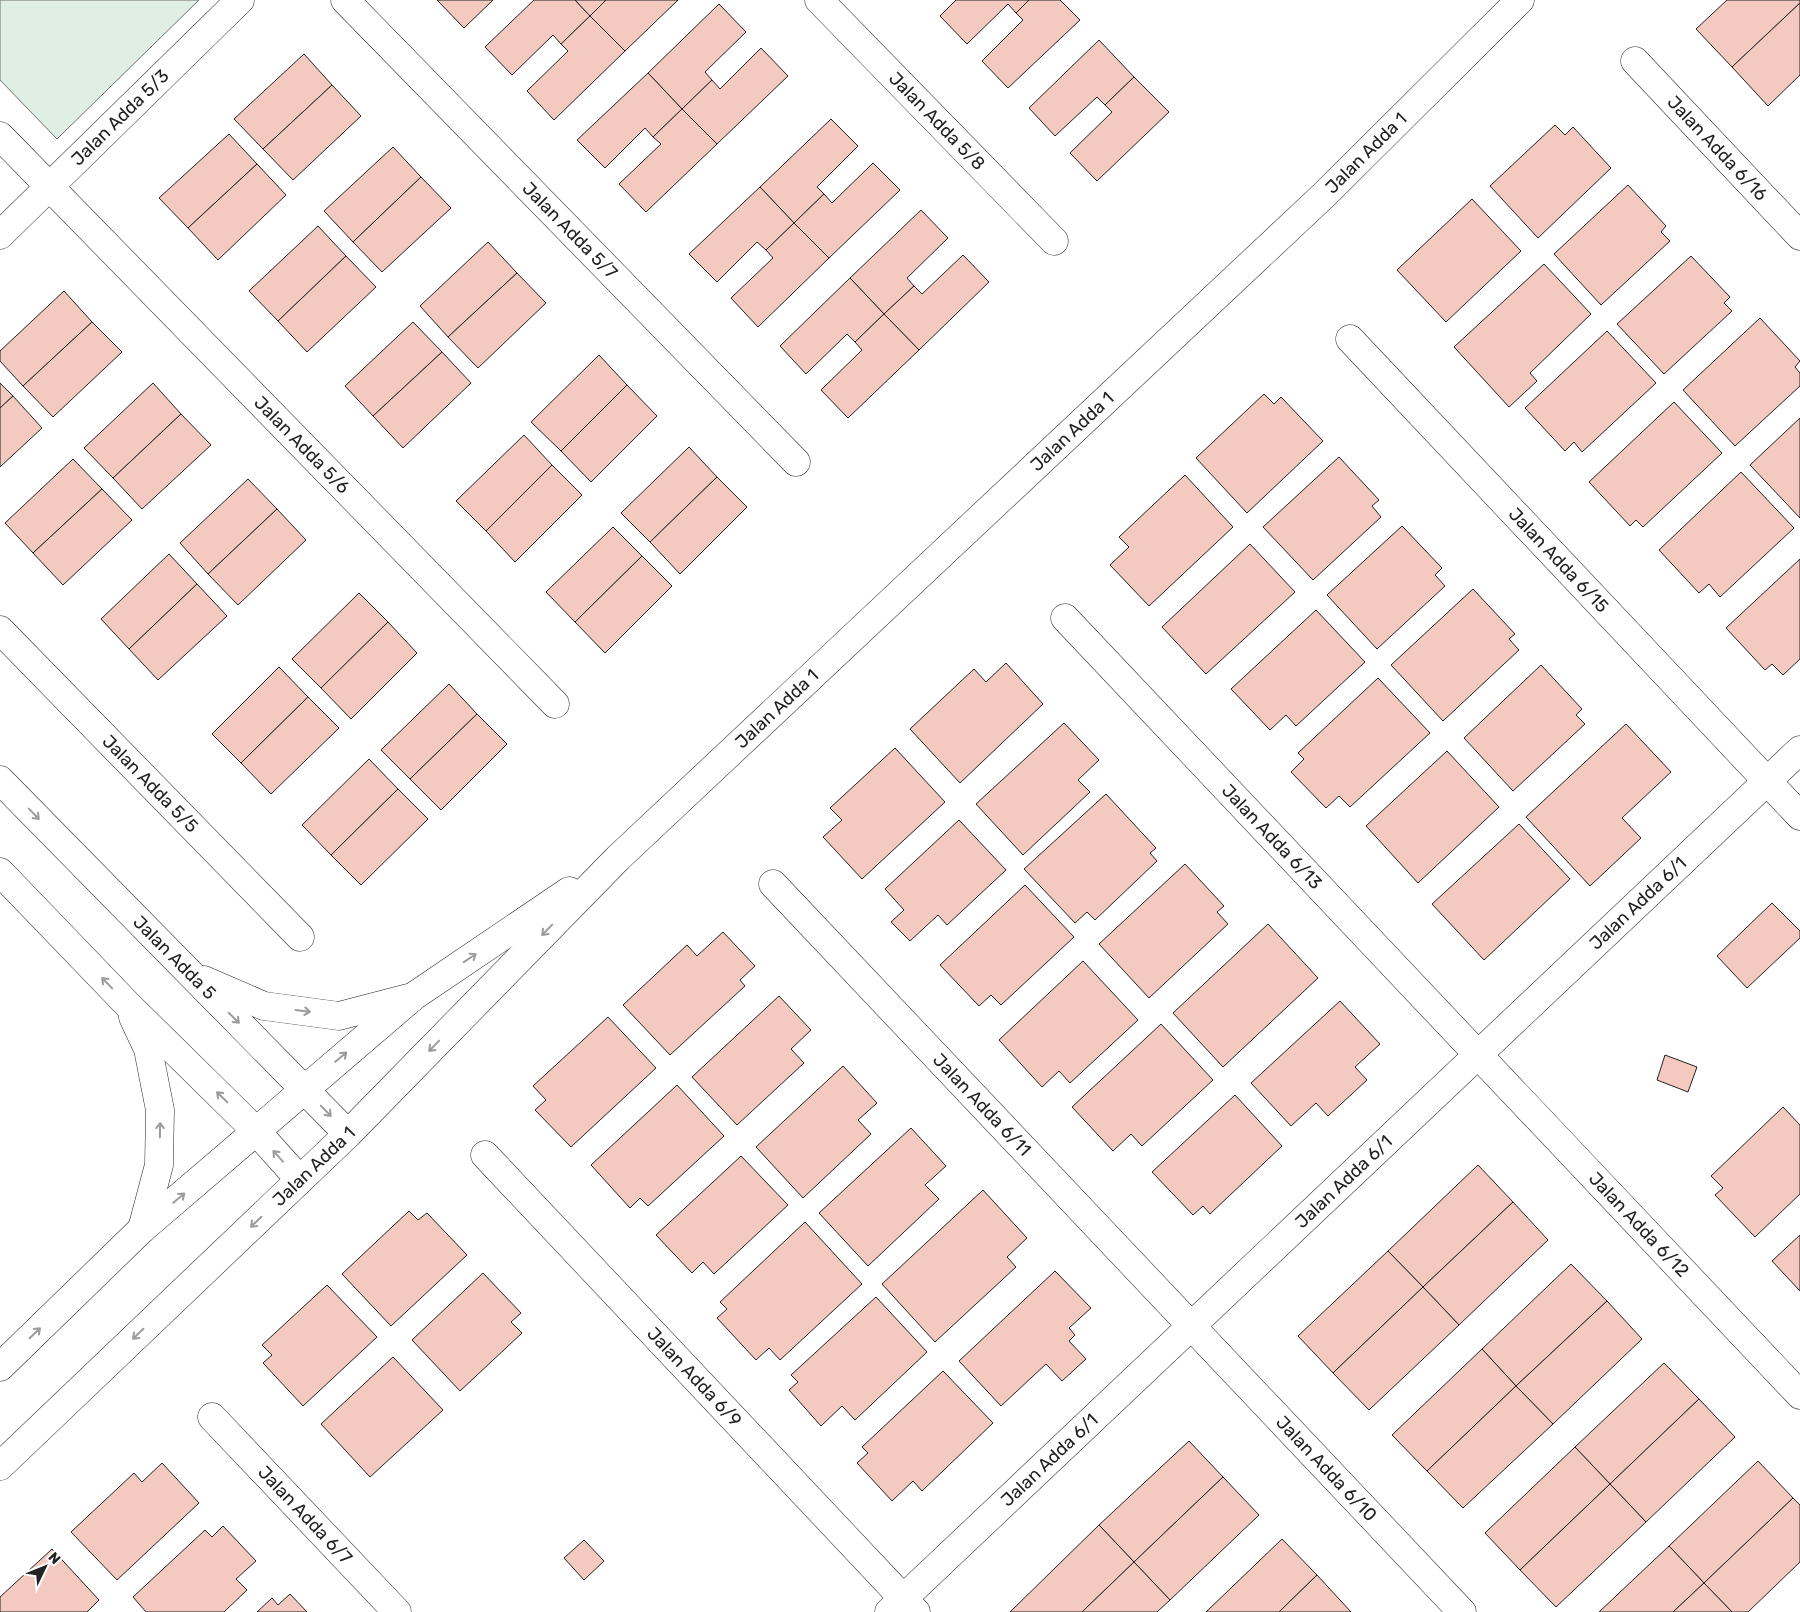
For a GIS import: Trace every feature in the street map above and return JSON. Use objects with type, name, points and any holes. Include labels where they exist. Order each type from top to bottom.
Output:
[{"type":"street","name":"Jalan Adda 5/3","points":[[0,235],[240,0]]},
{"type":"street","name":"Jalan Adda 5/7","points":[[345,0],[796,462]]},
{"type":"street","name":"Jalan Adda 5/8","points":[[819,0],[1054,241]]},
{"type":"street","name":"Jalan Adda 1","points":[[0,1466],[348,1134],[618,858],[1324,195],[1520,0]]},
{"type":"street","name":"Jalan Adda 6/16","points":[[1635,61],[1800,236]]},
{"type":"street","name":"Jalan Adda 5/6","points":[[0,136],[555,704]]},
{"type":"street","name":"Jalan Adda 6/15","points":[[1350,339],[1800,816]]},
{"type":"street","name":"Jalan Adda 6/13","points":[[1066,618],[1478,1054]]},
{"type":"street","name":"Jalan Adda 5/5","points":[[0,630],[300,937]]},
{"type":"street","name":"Jalan Adda 6/1","points":[[902,1608],[1191,1326],[1800,750]]},
{"type":"street","name":"Jalan Adda 5","points":[[0,780],[348,1134]]},
{"type":"street","name":"Jalan Adda 1","points":[[0,1367],[142,1229],[414,996],[618,858]]},
{"type":"street","points":[[0,872],[128,1005],[257,1132],[300,1180]]},
{"type":"street","name":"Jalan Adda 6/11","points":[[774,884],[1191,1326]]},
{"type":"street","points":[[191,975],[264,1006],[339,1016],[414,996]]},
{"type":"street","points":[[128,1005],[148,1049],[160,1110],[160,1165],[142,1229]]},
{"type":"street","name":"Jalan Adda 6/12","points":[[1478,1054],[1800,1395]]},
{"type":"street","name":"Jalan Adda 6/9","points":[[485,1155],[902,1608]]},
{"type":"street","name":"Jalan Adda 6/10","points":[[1191,1326],[1462,1612]]},
{"type":"street","name":"Jalan Adda 6/7","points":[[212,1417],[397,1612]]},
{"type":"green space","points":[[0,0],[199,0],[57,139],[0,80]]},
{"type":"building","points":[[437,0],[493,0],[464,28]]},
{"type":"building","points":[[534,0],[575,0],[590,16],[561,44],[553,35],[512,75],[485,47]]},
{"type":"building","points":[[575,0],[606,0],[590,16]]},
{"type":"building","points":[[606,0],[678,0],[625,51],[590,16]]},
{"type":"building","points":[[956,0],[1029,0],[1016,13],[1008,4],[967,44],[940,16]]},
{"type":"building","points":[[1029,0],[1060,0],[1080,20],[1008,88],[982,61],[1023,20],[1016,13]]},
{"type":"building","points":[[1727,0],[1800,0],[1800,3],[1732,67],[1696,29]]},
{"type":"building","points":[[1800,3],[1800,75],[1768,106],[1732,67]]},
{"type":"building","points":[[719,4],[746,32],[705,72],[712,80],[682,109],[648,73]]},
{"type":"building","points":[[590,16],[625,51],[554,120],[527,91],[568,51],[561,44]]},
{"type":"building","points":[[1099,40],[1134,77],[1105,105],[1097,97],[1055,136],[1029,108]]},
{"type":"building","points":[[761,48],[788,76],[717,144],[682,109],[712,80],[720,89]]},
{"type":"building","points":[[304,54],[332,85],[263,149],[234,119]]},
{"type":"building","points":[[648,73],[682,109],[653,137],[645,128],[605,168],[577,140]]},
{"type":"building","points":[[1134,77],[1169,112],[1097,181],[1070,153],[1112,112],[1105,105]]},
{"type":"building","points":[[332,85],[361,116],[293,180],[263,149]]},
{"type":"building","points":[[682,109],[717,144],[646,212],[619,184],[661,144],[653,137]]},
{"type":"building","points":[[831,119],[858,146],[817,187],[824,194],[794,223],[760,187]]},
{"type":"building","points":[[1555,125],[1565,135],[1573,127],[1611,168],[1538,238],[1490,186]]},
{"type":"building","points":[[229,134],[257,164],[188,228],[159,198]]},
{"type":"building","points":[[393,147],[421,177],[353,242],[324,211]]},
{"type":"building","points":[[873,163],[900,190],[829,258],[794,223],[824,194],[832,203]]},
{"type":"building","points":[[257,164],[286,195],[218,260],[188,228]]},
{"type":"building","points":[[421,177],[451,208],[382,272],[353,242]]},
{"type":"building","points":[[1628,185],[1666,226],[1661,232],[1670,241],[1601,305],[1554,254]]},
{"type":"building","points":[[760,187],[794,223],[766,250],[757,242],[717,282],[689,254]]},
{"type":"building","points":[[1472,199],[1521,251],[1446,322],[1397,270]]},
{"type":"building","points":[[921,210],[948,238],[907,278],[914,286],[884,314],[850,278]]},
{"type":"building","points":[[794,223],[829,258],[758,327],[731,298],[773,258],[766,250]]},
{"type":"building","points":[[318,226],[346,256],[278,321],[249,291]]},
{"type":"building","points":[[488,242],[517,273],[448,337],[420,306]]},
{"type":"building","points":[[963,255],[989,282],[919,350],[884,314],[914,286],[922,294]]},
{"type":"building","points":[[346,256],[376,287],[307,352],[278,321]]},
{"type":"building","points":[[1691,256],[1730,297],[1724,303],[1732,311],[1664,374],[1617,324]]},
{"type":"building","points":[[1544,264],[1591,314],[1530,373],[1537,381],[1509,407],[1454,347]]},
{"type":"building","points":[[517,273],[546,303],[478,368],[448,337]]},
{"type":"building","points":[[850,278],[884,314],[855,342],[847,334],[806,374],[780,346]]},
{"type":"building","points":[[64,291],[92,322],[23,386],[0,361],[0,351]]},
{"type":"building","points":[[884,314],[919,350],[848,418],[821,390],[862,350],[855,342]]},
{"type":"building","points":[[1760,318],[1800,361],[1795,367],[1800,373],[1800,386],[1735,446],[1683,390]]},
{"type":"building","points":[[92,322],[122,352],[53,417],[23,386]]},
{"type":"building","points":[[413,322],[442,352],[373,416],[345,386]]},
{"type":"building","points":[[1607,331],[1656,383],[1582,452],[1574,442],[1565,451],[1525,408]]},
{"type":"building","points":[[442,352],[471,383],[403,448],[373,416]]},
{"type":"building","points":[[599,355],[627,385],[561,451],[531,422]]},
{"type":"building","points":[[0,383],[13,396],[0,408]]},
{"type":"building","points":[[153,383],[181,414],[113,478],[84,448]]},
{"type":"building","points":[[627,385],[657,416],[591,482],[561,451]]},
{"type":"building","points":[[1264,394],[1274,404],[1281,397],[1323,441],[1247,513],[1196,458]]},
{"type":"building","points":[[13,396],[42,428],[0,467],[0,408]]},
{"type":"building","points":[[1674,402],[1722,453],[1643,527],[1636,520],[1630,526],[1589,482]]},
{"type":"building","points":[[181,414],[211,445],[142,509],[113,478]]},
{"type":"building","points":[[1800,418],[1800,518],[1750,465]]},
{"type":"building","points":[[524,435],[552,465],[486,531],[456,501]]},
{"type":"building","points":[[689,447],[717,477],[650,542],[621,513]]},
{"type":"building","points":[[1339,457],[1379,500],[1372,506],[1381,517],[1313,580],[1263,527]]},
{"type":"building","points":[[73,459],[102,489],[33,553],[5,523]]},
{"type":"building","points":[[552,465],[582,495],[515,562],[486,531]]},
{"type":"building","points":[[1741,472],[1794,528],[1720,597],[1709,584],[1699,593],[1659,550]]},
{"type":"building","points":[[1185,475],[1233,527],[1149,606],[1110,565],[1129,547],[1119,537]]},
{"type":"building","points":[[717,477],[747,507],[680,574],[650,542]]},
{"type":"building","points":[[248,479],[277,509],[208,574],[180,543]]},
{"type":"building","points":[[102,489],[132,520],[63,585],[33,553]]},
{"type":"building","points":[[277,509],[306,540],[238,605],[208,574]]},
{"type":"building","points":[[1402,526],[1442,568],[1435,575],[1445,586],[1377,649],[1327,595]]},
{"type":"building","points":[[613,527],[642,556],[575,622],[546,592]]},
{"type":"building","points":[[1250,544],[1295,592],[1206,674],[1162,627]]},
{"type":"building","points":[[169,554],[197,584],[129,649],[101,619]]},
{"type":"building","points":[[642,556],[672,586],[605,653],[575,622]]},
{"type":"building","points":[[1800,559],[1800,659],[1783,675],[1772,664],[1765,670],[1726,628]]},
{"type":"building","points":[[197,584],[227,616],[158,680],[129,649]]},
{"type":"building","points":[[1473,589],[1515,634],[1509,639],[1519,650],[1443,721],[1391,665]]},
{"type":"building","points":[[359,593],[388,622],[321,688],[292,659]]},
{"type":"building","points":[[1316,610],[1365,662],[1296,726],[1286,715],[1270,730],[1231,689]]},
{"type":"building","points":[[388,622],[417,653],[351,719],[321,688]]},
{"type":"building","points":[[1006,663],[1043,704],[960,783],[910,729],[974,669],[986,682]]},
{"type":"building","points":[[1541,665],[1582,709],[1576,715],[1585,724],[1513,791],[1464,738]]},
{"type":"building","points":[[279,667],[308,697],[241,763],[212,734]]},
{"type":"building","points":[[1378,678],[1430,733],[1350,807],[1339,796],[1326,808],[1291,772],[1304,759],[1298,753]]},
{"type":"building","points":[[449,684],[477,714],[410,779],[381,750]]},
{"type":"building","points":[[308,697],[339,728],[271,794],[241,763]]},
{"type":"building","points":[[477,714],[507,744],[441,810],[410,779]]},
{"type":"building","points":[[1064,723],[1099,760],[1078,780],[1090,792],[1023,855],[976,804]]},
{"type":"building","points":[[1626,724],[1671,772],[1622,818],[1641,838],[1590,886],[1526,817]]},
{"type":"building","points":[[895,748],[945,802],[862,879],[823,837],[842,820],[830,808]]},
{"type":"building","points":[[1447,751],[1499,807],[1418,883],[1366,826]]},
{"type":"building","points":[[369,759],[398,789],[331,855],[302,825]]},
{"type":"building","points":[[398,789],[428,819],[361,885],[331,855]]},
{"type":"building","points":[[1106,794],[1156,848],[1150,853],[1157,861],[1095,920],[1087,912],[1075,923],[1024,869]]},
{"type":"building","points":[[959,820],[1006,870],[947,925],[938,915],[910,941],[891,922],[904,910],[885,889]]},
{"type":"building","points":[[1519,824],[1570,879],[1484,960],[1432,904]]},
{"type":"building","points":[[1185,864],[1224,906],[1217,912],[1228,924],[1149,998],[1099,944]]},
{"type":"building","points":[[1025,885],[1074,937],[1001,1005],[991,995],[979,1006],[940,965]]},
{"type":"building","points":[[1772,903],[1800,931],[1800,938],[1747,988],[1717,956]]},
{"type":"building","points":[[1268,924],[1318,978],[1223,1067],[1173,1013]]},
{"type":"building","points":[[723,932],[755,966],[740,980],[745,986],[670,1055],[623,1005],[687,945],[697,956]]},
{"type":"building","points":[[1083,961],[1138,1020],[1070,1083],[1059,1071],[1042,1087],[999,1040]]},
{"type":"building","points":[[779,996],[811,1030],[791,1049],[804,1063],[737,1125],[692,1077]]},
{"type":"building","points":[[1340,1001],[1380,1044],[1355,1067],[1367,1080],[1328,1116],[1316,1103],[1291,1126],[1251,1083]]},
{"type":"building","points":[[608,1017],[656,1068],[571,1147],[535,1110],[546,1100],[533,1086]]},
{"type":"building","points":[[1161,1024],[1213,1080],[1142,1146],[1131,1134],[1113,1151],[1072,1107]]},
{"type":"building","points":[[1665,1055],[1697,1067],[1688,1092],[1657,1080]]},
{"type":"building","points":[[843,1066],[877,1103],[858,1120],[871,1134],[803,1198],[756,1147]]},
{"type":"building","points":[[677,1085],[724,1136],[648,1206],[640,1198],[630,1208],[591,1165]]},
{"type":"building","points":[[1235,1095],[1282,1146],[1210,1214],[1203,1206],[1193,1215],[1152,1172]]},
{"type":"building","points":[[1783,1107],[1800,1125],[1800,1194],[1755,1237],[1715,1195],[1723,1188],[1711,1176]]},
{"type":"building","points":[[911,1128],[946,1166],[925,1185],[939,1199],[868,1266],[819,1213]]},
{"type":"building","points":[[741,1156],[788,1205],[714,1274],[703,1262],[692,1273],[656,1235]]},
{"type":"building","points":[[1478,1165],[1513,1202],[1423,1287],[1388,1251]]},
{"type":"building","points":[[983,1190],[1027,1238],[1007,1257],[1016,1267],[935,1342],[882,1284]]},
{"type":"building","points":[[1513,1202],[1548,1240],[1459,1325],[1423,1287]]},
{"type":"building","points":[[409,1211],[418,1220],[427,1213],[467,1255],[391,1326],[342,1274]]},
{"type":"building","points":[[805,1222],[862,1284],[780,1360],[769,1348],[756,1360],[717,1318],[727,1309],[720,1302]]},
{"type":"building","points":[[1800,1235],[1800,1291],[1772,1261]]},
{"type":"building","points":[[1388,1251],[1423,1287],[1333,1373],[1298,1336]]},
{"type":"building","points":[[1571,1264],[1607,1301],[1516,1386],[1482,1349]]},
{"type":"building","points":[[1055,1271],[1091,1308],[1069,1328],[1075,1335],[1069,1341],[1086,1359],[1062,1381],[1046,1364],[1001,1406],[959,1361]]},
{"type":"building","points":[[483,1273],[521,1313],[511,1322],[522,1333],[460,1391],[412,1340]]},
{"type":"building","points":[[327,1285],[377,1337],[303,1406],[263,1363],[272,1355],[262,1345]]},
{"type":"building","points":[[1423,1287],[1459,1325],[1369,1410],[1333,1373]]},
{"type":"building","points":[[876,1297],[927,1352],[855,1420],[842,1406],[821,1426],[789,1390],[798,1382],[791,1375]]},
{"type":"building","points":[[1607,1301],[1642,1339],[1553,1424],[1516,1386]]},
{"type":"building","points":[[1482,1349],[1516,1386],[1427,1471],[1392,1435]]},
{"type":"building","points":[[393,1357],[443,1410],[370,1477],[321,1424]]},
{"type":"building","points":[[1664,1363],[1699,1399],[1610,1484],[1575,1447]]},
{"type":"building","points":[[943,1371],[993,1423],[922,1491],[913,1481],[892,1501],[857,1463],[868,1453],[862,1447]]},
{"type":"building","points":[[1516,1386],[1553,1424],[1463,1508],[1427,1471]]},
{"type":"building","points":[[1699,1399],[1735,1437],[1646,1522],[1610,1484]]},
{"type":"building","points":[[1189,1441],[1223,1477],[1134,1562],[1099,1525]]},
{"type":"building","points":[[1575,1447],[1610,1484],[1520,1570],[1485,1533]]},
{"type":"building","points":[[1758,1461],[1793,1498],[1704,1583],[1669,1546]]},
{"type":"building","points":[[162,1463],[199,1503],[117,1580],[71,1532],[134,1473],[142,1482]]},
{"type":"building","points":[[1223,1477],[1259,1515],[1170,1600],[1134,1562]]},
{"type":"building","points":[[1610,1484],[1646,1522],[1556,1607],[1520,1570]]},
{"type":"building","points":[[1793,1498],[1800,1505],[1800,1562],[1748,1612],[1732,1612],[1704,1583]]},
{"type":"building","points":[[1099,1525],[1134,1562],[1082,1612],[1010,1612]]},
{"type":"building","points":[[223,1526],[256,1561],[236,1579],[247,1590],[224,1612],[146,1612],[133,1597],[205,1530],[212,1537]]},
{"type":"building","points":[[1282,1539],[1317,1575],[1279,1612],[1206,1612]]},
{"type":"building","points":[[584,1540],[604,1561],[584,1580],[564,1558]]},
{"type":"building","points":[[1669,1546],[1704,1583],[1673,1612],[1599,1612]]},
{"type":"building","points":[[52,1549],[99,1600],[87,1612],[0,1612],[0,1597]]},
{"type":"building","points":[[1134,1562],[1170,1600],[1157,1612],[1082,1612]]},
{"type":"building","points":[[1317,1575],[1351,1612],[1279,1612]]},
{"type":"building","points":[[1704,1583],[1732,1612],[1673,1612]]},
{"type":"building","points":[[290,1594],[307,1612],[257,1612],[272,1598],[278,1605]]}]
